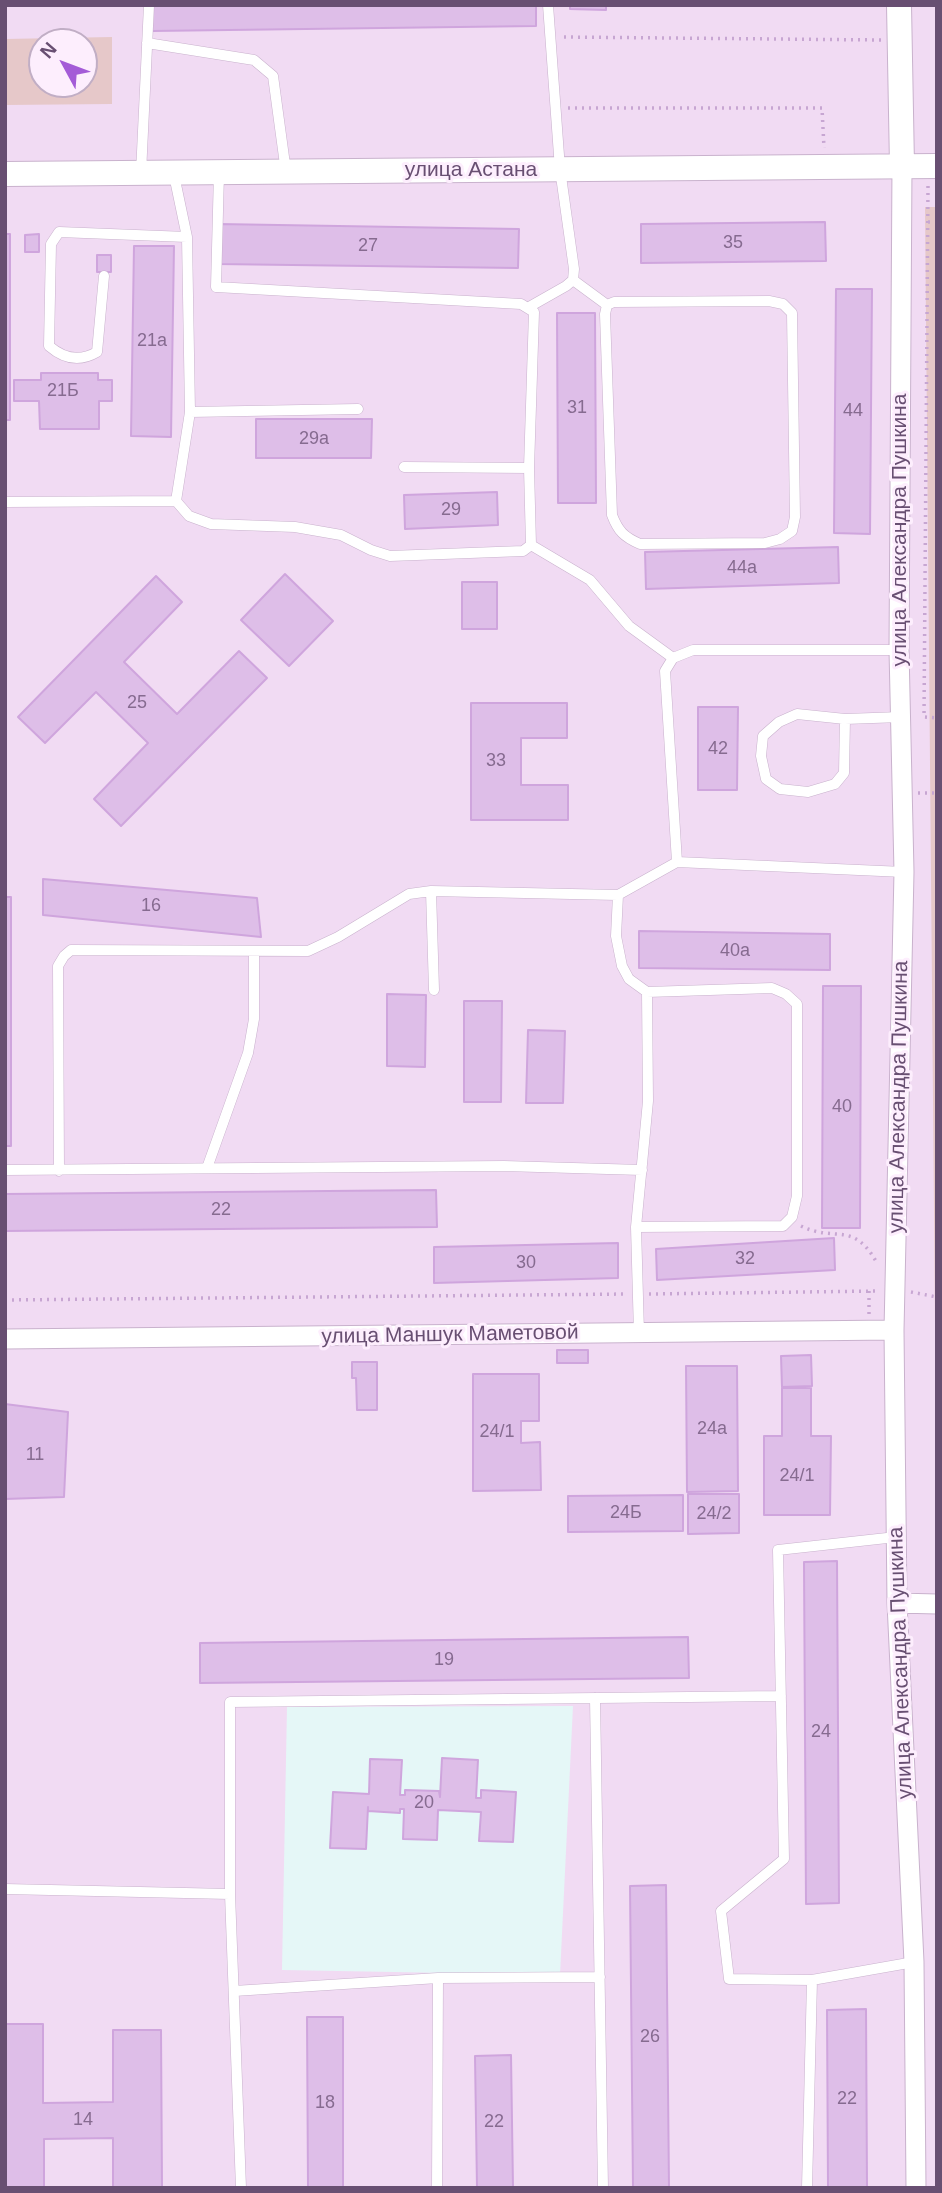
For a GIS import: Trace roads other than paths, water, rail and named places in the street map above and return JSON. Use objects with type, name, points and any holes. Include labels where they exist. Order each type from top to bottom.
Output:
[{"type":"street","name":"улица Александра Пушкина","points":[[899,5],[902,166],[899,650],[904,872],[891,1291],[894,1330],[897,1603],[914,1962],[916,2188]]},
{"type":"street","name":"улица Астана","points":[[5,174],[932,166]]},
{"type":"street","name":"улица Маншук Маметовой","points":[[5,1339],[894,1330]]},
{"type":"street","points":[[897,1603],[937,1604]]},
{"type":"lane","points":[[141,173],[149,5]]},
{"type":"lane","points":[[529,307],[566,286],[573,280],[574,269],[560,169],[548,5]]},
{"type":"lane","points":[[147,43],[254,60],[266,69],[273,76],[286,172]]},
{"type":"lane","points":[[219,172],[216,287],[521,304],[534,312],[529,468],[531,545]]},
{"type":"lane","points":[[174,173],[187,237],[190,411],[176,501]]},
{"type":"lane","points":[[104,276],[97,352],[85,359],[60,356],[49,346],[51,244],[59,232],[187,237]]},
{"type":"lane","points":[[573,280],[607,306]]},
{"type":"lane","points":[[769,301],[783,304],[792,313],[795,517],[792,531],[780,539],[765,543],[640,544],[617,531],[612,515],[605,314],[607,306],[614,302],[769,301]]},
{"type":"lane","points":[[190,411],[358,409]]},
{"type":"lane","points":[[404,467],[529,468]]},
{"type":"lane","points":[[5,502],[176,501],[189,516],[211,523],[295,527],[341,535],[371,551],[390,556],[523,551],[531,545]]},
{"type":"lane","points":[[531,545],[590,580],[629,626],[673,658]]},
{"type":"lane","points":[[677,862],[665,671],[673,658],[693,650],[899,650]]},
{"type":"lane","points":[[845,719],[844,773],[835,785],[808,792],[780,789],[766,779],[761,756],[763,736],[779,722],[797,715],[845,719],[901,718]]},
{"type":"lane","points":[[60,1171],[58,967],[71,950],[308,951],[338,937],[409,894],[431,891],[618,895],[677,862],[904,872]]},
{"type":"lane","points":[[431,891],[434,990]]},
{"type":"lane","points":[[618,895],[616,936],[622,966],[629,979],[647,992],[772,988],[786,994],[797,1004],[797,1196],[792,1217],[783,1226],[636,1227]]},
{"type":"lane","points":[[207,1168],[248,1053],[254,1019],[254,950]]},
{"type":"lane","points":[[639,1332],[636,1227],[648,1101],[647,992]]},
{"type":"lane","points":[[5,1170],[504,1166],[642,1170]]},
{"type":"lane","points":[[896,1537],[778,1549],[784,1859],[721,1911],[729,1979],[812,1980],[914,1962]]},
{"type":"lane","points":[[240,2188],[230,1894],[230,1702],[780,1696]]},
{"type":"lane","points":[[595,1698],[603,2188]]},
{"type":"lane","points":[[5,1889],[230,1894]]},
{"type":"lane","points":[[234,1990],[438,1978],[600,1977]]},
{"type":"lane","points":[[437,2188],[438,1978]]},
{"type":"lane","points":[[807,2188],[812,1980]]}]
